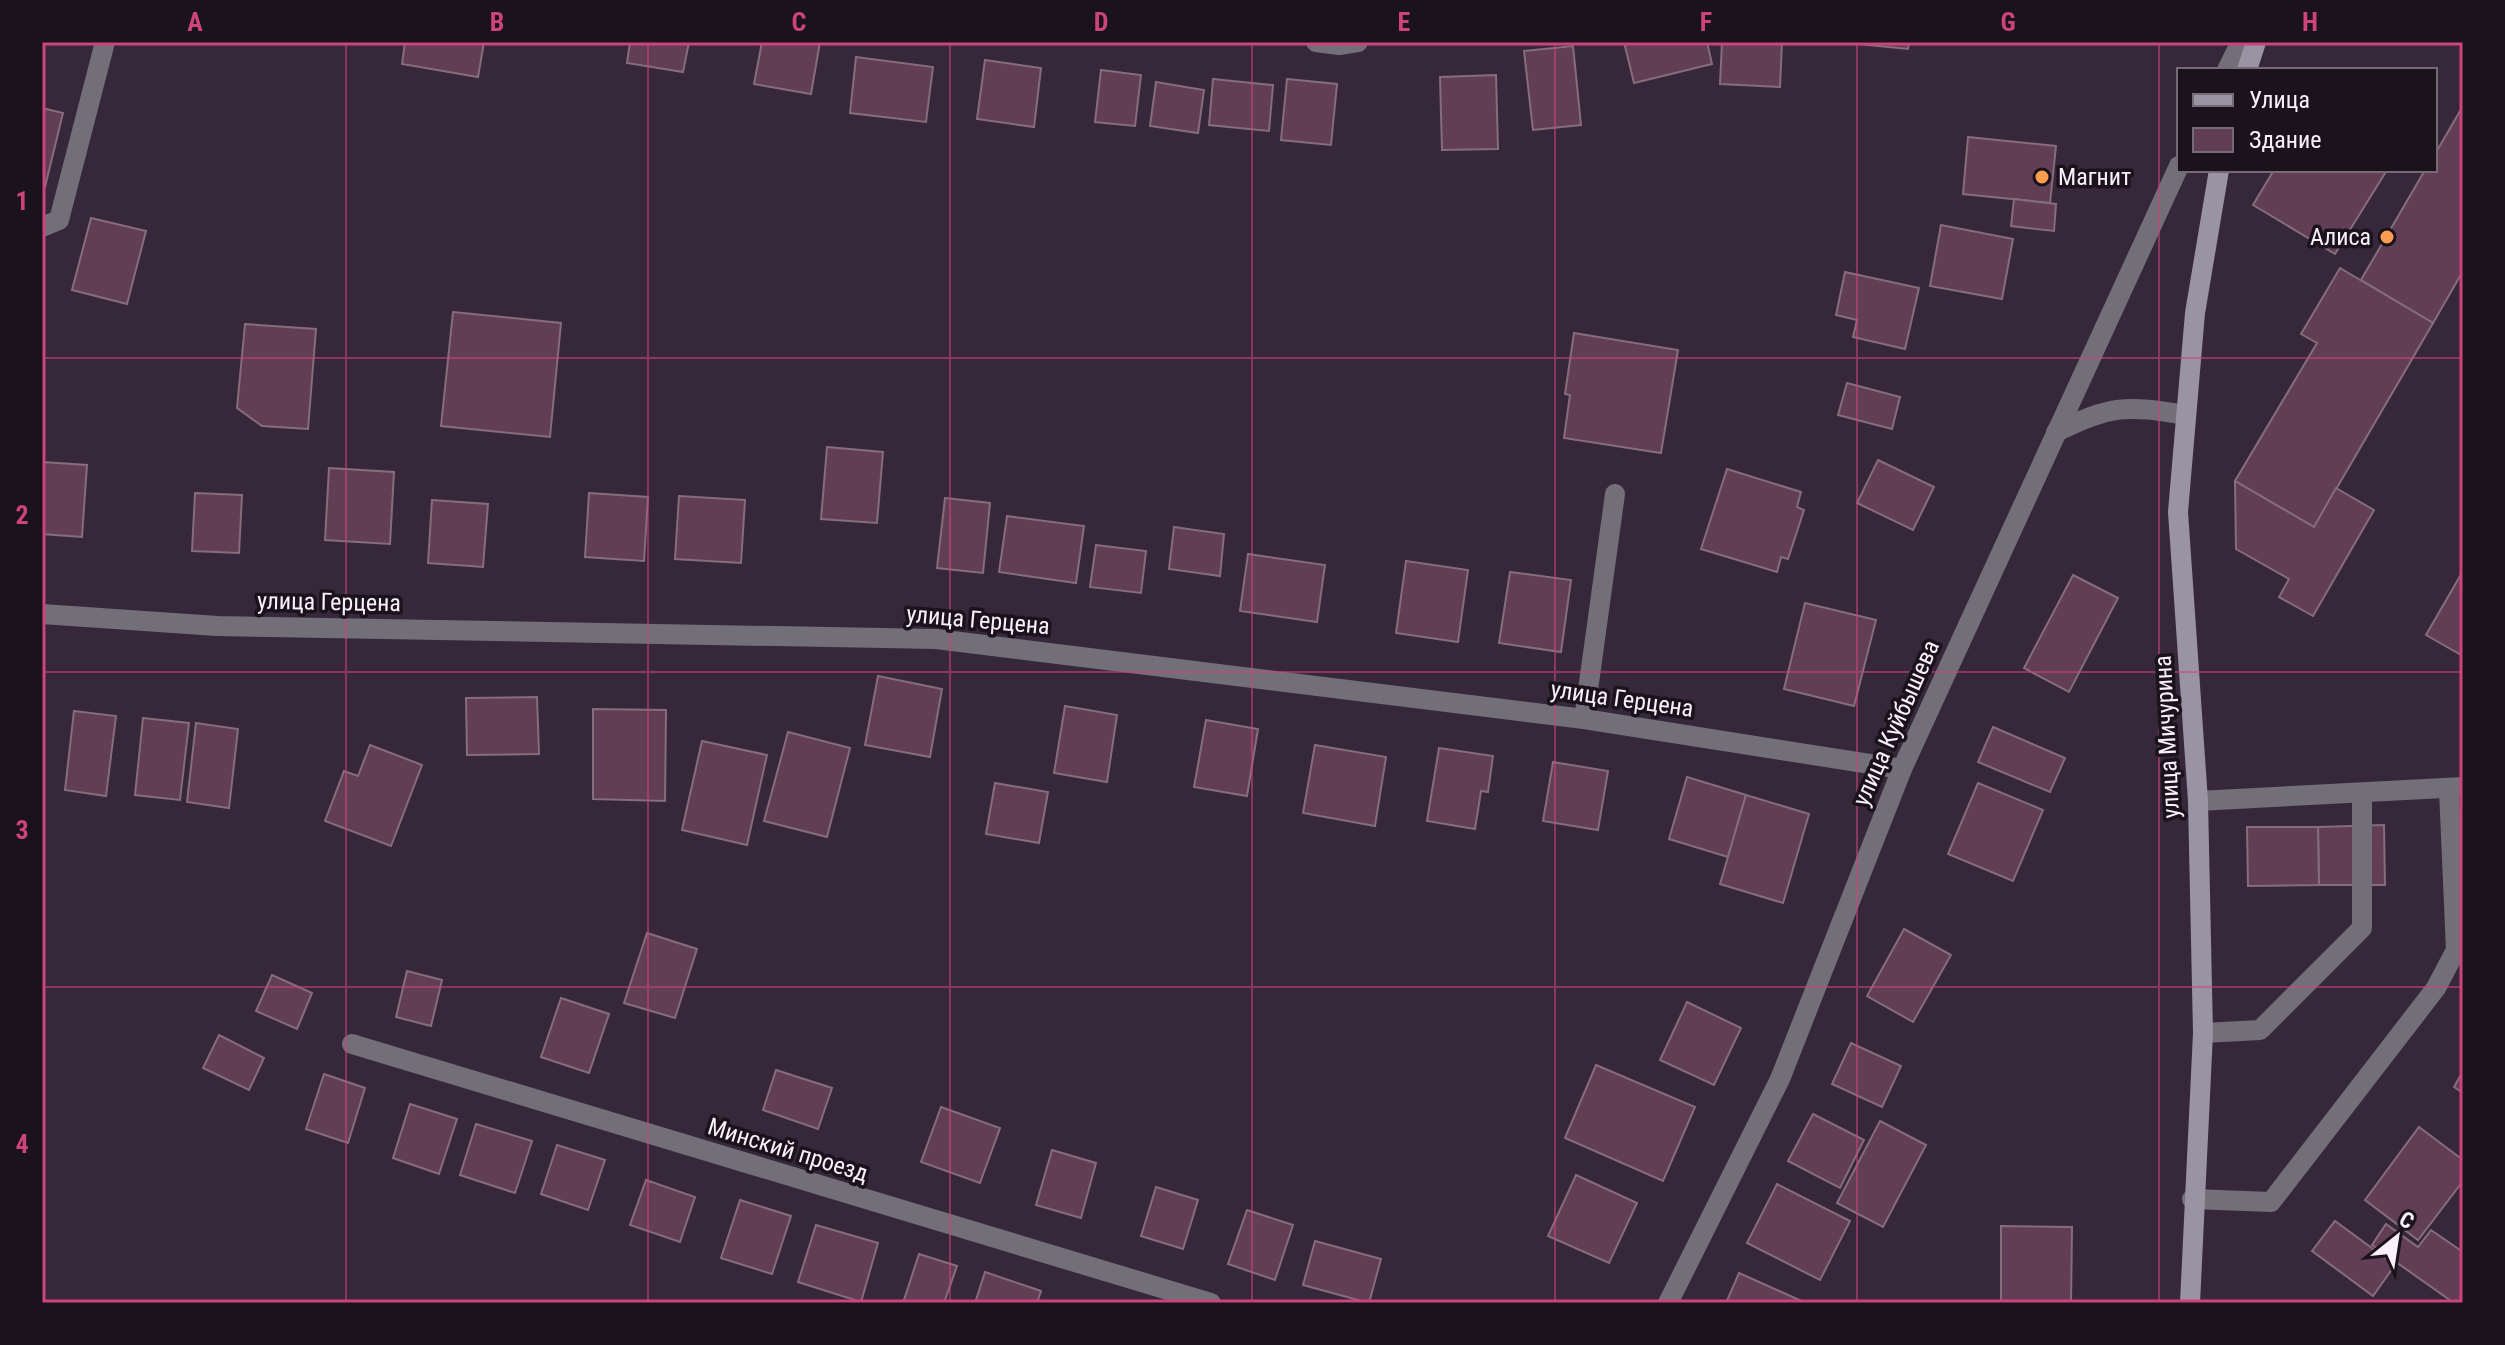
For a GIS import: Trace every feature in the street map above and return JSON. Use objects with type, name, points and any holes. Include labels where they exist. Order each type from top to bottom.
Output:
[{"type":"street","points":[[42,227],[59,220],[105,42]]},
{"type":"street","points":[[1316,42],[1339,45],[1358,42]]},
{"type":"street","points":[[2228,68],[2241,42]]},
{"type":"street","points":[[2248,68],[2256,42]]},
{"type":"street","name":"улица Куйбышева","points":[[1668,1303],[1780,1079],[1902,769],[2177,170]]},
{"type":"street","name":"улица Мичурина","points":[[2190,1303],[2192,1199],[2203,1033],[2198,801],[2178,512],[2195,313],[2219,172]]},
{"type":"street","points":[[2056,432],[2099,411],[2132,406],[2186,415]]},
{"type":"street","points":[[1584,719],[1615,494]]},
{"type":"street","name":"улица Герцена","points":[[42,614],[217,626],[936,639],[1584,719],[1902,769]]},
{"type":"street","points":[[2192,1199],[2271,1202],[2436,988],[2456,950],[2456,789],[2198,801]]},
{"type":"street","points":[[2203,1033],[2260,1030],[2362,928],[2362,795]]},
{"type":"street","name":"Минский проезд","points":[[352,1044],[1211,1303]]},
{"type":"building","points":[[405,42],[484,42],[478,77],[402,64]]},
{"type":"building","points":[[630,42],[689,42],[683,72],[627,63]]},
{"type":"building","points":[[762,42],[820,42],[811,94],[754,84]]},
{"type":"building","points":[[1624,42],[1707,42],[1712,64],[1634,83]]},
{"type":"building","points":[[1722,42],[1782,42],[1780,87],[1720,84]]},
{"type":"building","points":[[1837,42],[1909,42],[1908,49]]},
{"type":"building","points":[[1573,46],[1581,125],[1533,130],[1524,51]]},
{"type":"building","points":[[856,57],[933,67],[926,122],[850,113]]},
{"type":"building","points":[[985,60],[1041,68],[1034,127],[977,119]]},
{"type":"building","points":[[1101,70],[1141,75],[1135,126],[1095,122]]},
{"type":"building","points":[[1496,75],[1498,149],[1442,150],[1440,77]]},
{"type":"building","points":[[1213,79],[1273,85],[1269,131],[1209,125]]},
{"type":"building","points":[[1287,79],[1337,84],[1331,145],[1281,140]]},
{"type":"building","points":[[1156,82],[1204,90],[1198,133],[1150,126]]},
{"type":"building","points":[[2463,106],[2463,271],[2433,323],[2361,280],[2424,172],[2437,172],[2437,151]]},
{"type":"building","points":[[42,108],[63,113],[45,187],[42,186]]},
{"type":"building","points":[[1968,137],[2056,146],[2050,203],[1963,194]]},
{"type":"building","points":[[2273,172],[2386,172],[2335,254],[2253,205]]},
{"type":"building","points":[[2014,199],[2056,204],[2054,231],[2011,226]]},
{"type":"building","points":[[91,218],[146,231],[127,304],[72,290]]},
{"type":"building","points":[[1941,225],[2013,239],[2002,299],[1930,286]]},
{"type":"building","points":[[2340,268],[2433,323],[2314,527],[2235,481],[2317,343],[2301,334]]},
{"type":"building","points":[[1845,272],[1919,288],[1905,349],[1853,337],[1857,320],[1836,315]]},
{"type":"building","points":[[453,312],[561,323],[550,437],[441,426]]},
{"type":"building","points":[[245,324],[316,329],[308,429],[262,426],[237,408]]},
{"type":"building","points":[[1574,333],[1678,350],[1661,453],[1564,438],[1570,395],[1565,394]]},
{"type":"building","points":[[1847,383],[1900,397],[1892,429],[1838,415]]},
{"type":"building","points":[[827,447],[883,452],[877,523],[821,519]]},
{"type":"building","points":[[1878,460],[1934,487],[1913,530],[1857,503]]},
{"type":"building","points":[[42,462],[87,465],[82,537],[42,534]]},
{"type":"building","points":[[329,468],[394,472],[390,544],[325,540]]},
{"type":"building","points":[[1727,469],[1801,492],[1797,507],[1804,510],[1788,559],[1781,557],[1777,572],[1701,549]]},
{"type":"building","points":[[2235,481],[2314,527],[2336,488],[2374,510],[2313,616],[2279,597],[2289,579],[2236,549]]},
{"type":"building","points":[[195,493],[242,495],[239,553],[192,551]]},
{"type":"building","points":[[589,493],[648,497],[644,561],[585,557]]},
{"type":"building","points":[[679,496],[745,500],[741,563],[675,559]]},
{"type":"building","points":[[945,498],[990,503],[983,573],[937,568]]},
{"type":"building","points":[[432,500],[488,504],[483,567],[428,563]]},
{"type":"building","points":[[1007,516],[1084,526],[1076,583],[999,572]]},
{"type":"building","points":[[1174,527],[1224,534],[1220,576],[1169,569]]},
{"type":"building","points":[[1096,545],[1146,551],[1141,593],[1090,587]]},
{"type":"building","points":[[1248,554],[1325,565],[1317,622],[1240,611]]},
{"type":"building","points":[[1406,561],[1468,570],[1458,642],[1396,633]]},
{"type":"building","points":[[2463,571],[2463,656],[2426,635]]},
{"type":"building","points":[[1510,572],[1571,580],[1561,652],[1499,643]]},
{"type":"building","points":[[2073,575],[2118,598],[2069,692],[2024,668]]},
{"type":"building","points":[[1805,603],[1876,620],[1854,706],[1784,689]]},
{"type":"building","points":[[878,676],[942,689],[930,757],[865,745]]},
{"type":"building","points":[[537,697],[539,754],[467,755],[466,698]]},
{"type":"building","points":[[1065,706],[1117,715],[1107,782],[1054,773]]},
{"type":"building","points":[[593,709],[666,710],[665,801],[593,799]]},
{"type":"building","points":[[74,711],[116,716],[106,796],[65,790]]},
{"type":"building","points":[[143,718],[189,723],[180,800],[135,795]]},
{"type":"building","points":[[1206,720],[1258,729],[1247,796],[1194,787]]},
{"type":"building","points":[[196,723],[238,729],[229,808],[187,802]]},
{"type":"building","points":[[1993,727],[2065,758],[2050,792],[1978,762]]},
{"type":"building","points":[[788,732],[850,748],[827,837],[764,821]]},
{"type":"building","points":[[702,741],[767,755],[747,845],[682,830]]},
{"type":"building","points":[[370,745],[422,765],[391,846],[325,821],[344,771],[358,776]]},
{"type":"building","points":[[1315,745],[1386,757],[1375,826],[1303,813]]},
{"type":"building","points":[[1439,748],[1493,756],[1488,792],[1481,791],[1475,829],[1427,821]]},
{"type":"building","points":[[1553,762],[1608,771],[1598,830],[1543,821]]},
{"type":"building","points":[[1687,777],[1746,795],[1728,857],[1669,839]]},
{"type":"building","points":[[995,783],[1048,792],[1039,843],[986,834]]},
{"type":"building","points":[[1978,783],[2043,810],[2013,881],[1948,854]]},
{"type":"building","points":[[1746,795],[1809,814],[1783,903],[1720,884]]},
{"type":"building","points":[[2384,825],[2385,885],[2319,885],[2318,827]]},
{"type":"building","points":[[2247,827],[2318,827],[2319,885],[2248,886]]},
{"type":"building","points":[[1904,929],[1951,955],[1913,1022],[1867,996]]},
{"type":"building","points":[[647,933],[697,949],[675,1018],[624,1003]]},
{"type":"building","points":[[407,971],[442,980],[431,1026],[396,1017]]},
{"type":"building","points":[[272,975],[312,993],[297,1029],[256,1011]]},
{"type":"building","points":[[561,998],[609,1014],[589,1073],[541,1057]]},
{"type":"building","points":[[1687,1002],[1741,1028],[1714,1085],[1660,1060]]},
{"type":"building","points":[[219,1035],[264,1058],[249,1090],[203,1068]]},
{"type":"building","points":[[1851,1043],[1901,1066],[1882,1107],[1832,1084]]},
{"type":"building","points":[[1596,1065],[1695,1107],[1663,1181],[1565,1138]]},
{"type":"building","points":[[776,1070],[832,1088],[818,1129],[763,1110]]},
{"type":"building","points":[[2463,1071],[2463,1093],[2454,1087]]},
{"type":"building","points":[[324,1074],[365,1088],[348,1143],[306,1129]]},
{"type":"building","points":[[410,1104],[457,1119],[439,1174],[393,1158]]},
{"type":"building","points":[[941,1107],[1000,1128],[980,1183],[921,1162]]},
{"type":"building","points":[[1813,1114],[1864,1140],[1840,1188],[1788,1161]]},
{"type":"building","points":[[1880,1121],[1926,1145],[1883,1227],[1837,1203]]},
{"type":"building","points":[[476,1124],[532,1141],[515,1193],[460,1175]]},
{"type":"building","points":[[2419,1127],[2463,1160],[2463,1181],[2418,1240],[2365,1200]]},
{"type":"building","points":[[557,1145],[605,1160],[588,1210],[541,1194]]},
{"type":"building","points":[[1052,1150],[1096,1163],[1081,1218],[1036,1205]]},
{"type":"building","points":[[1576,1175],[1637,1203],[1609,1263],[1548,1236]]},
{"type":"building","points":[[646,1180],[695,1197],[680,1242],[630,1225]]},
{"type":"building","points":[[1777,1184],[1850,1221],[1820,1280],[1747,1243]]},
{"type":"building","points":[[1156,1187],[1198,1200],[1183,1249],[1141,1236]]},
{"type":"building","points":[[740,1200],[791,1216],[772,1274],[721,1258]]},
{"type":"building","points":[[1247,1210],[1293,1225],[1275,1280],[1228,1264]]},
{"type":"building","points":[[2335,1221],[2395,1265],[2373,1296],[2312,1251]]},
{"type":"building","points":[[2386,1224],[2418,1247],[2431,1230],[2463,1252],[2463,1303],[2454,1303],[2372,1245]]},
{"type":"building","points":[[816,1225],[878,1243],[861,1302],[798,1282]]},
{"type":"building","points":[[2001,1226],[2072,1227],[2071,1303],[2001,1303]]},
{"type":"building","points":[[1315,1241],[1381,1259],[1369,1303],[1303,1285]]},
{"type":"building","points":[[919,1254],[957,1266],[944,1303],[903,1303]]},
{"type":"building","points":[[985,1272],[1041,1291],[1037,1303],[975,1303]]},
{"type":"building","points":[[1739,1273],[1806,1303],[1726,1303]]},
{"type":"place","name":"Магнит","points":[[2042,177]]},
{"type":"place","name":"Алиса","points":[[2387,237]]}]
